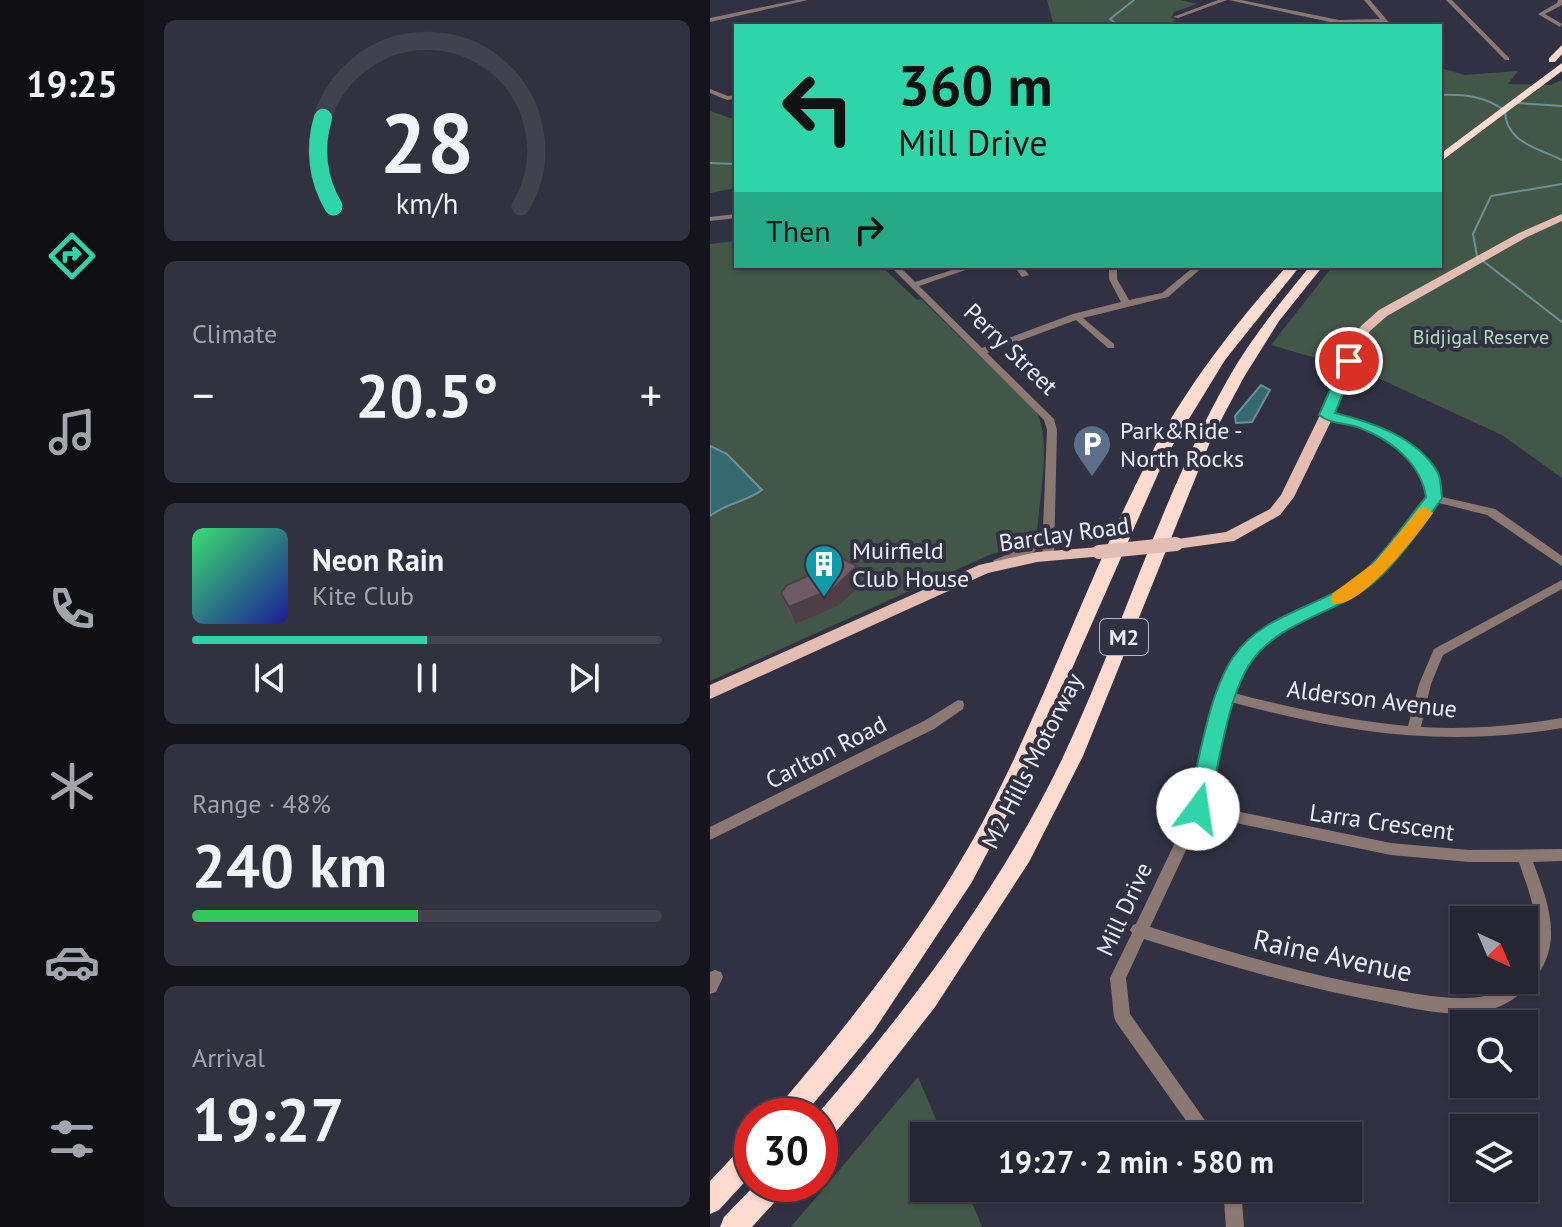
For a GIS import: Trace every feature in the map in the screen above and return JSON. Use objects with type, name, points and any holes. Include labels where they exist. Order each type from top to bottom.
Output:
[{"type":"highway","points":[[1442,157],[1533,87],[1557,63],[1562,50]]},
{"type":"highway","points":[[1442,143],[1521,84],[1557,63]]},
{"type":"highway","name":"M2 Hills Motorway","points":[[801,1098],[885,994],[964,875],[1000,809],[1157,458],[1185,407],[1233,335],[1292,268]]},
{"type":"highway","name":"M2 Hills Motorway","points":[[838,1108],[942,975],[1032,833],[1085,731],[1183,486],[1221,409],[1267,330],[1315,268]]},
{"type":"highway","points":[[710,1201],[734,1175]]},
{"type":"highway","points":[[734,1227],[757,1202]]},
{"type":"main road","name":"Barclay Road","points":[[710,692],[984,569],[1048,556],[1176,544],[1237,534],[1275,512],[1287,497],[1365,329],[1383,313],[1523,235],[1562,217]]},
{"type":"street","points":[[710,20],[805,0]]},
{"type":"street","points":[[1176,17],[1188,10],[1224,0]]},
{"type":"street","points":[[1232,0],[1339,22],[1387,24]]},
{"type":"street","points":[[1367,0],[1387,24]]},
{"type":"street","points":[[1449,0],[1507,59]]},
{"type":"street","points":[[1560,25],[1547,20],[1541,13],[1560,5],[1561,0]]},
{"type":"street","points":[[710,91],[727,98],[734,97]]},
{"type":"street","points":[[710,219],[734,216]]},
{"type":"street","name":"Perry Street","points":[[896,268],[1049,419],[1052,430],[1048,556]]},
{"type":"street","points":[[914,285],[967,268]]},
{"type":"street","points":[[1020,268],[1025,275]]},
{"type":"street","points":[[1113,268],[1113,279],[1126,304]]},
{"type":"street","points":[[983,351],[1076,316],[1165,295],[1198,268]]},
{"type":"street","points":[[1076,316],[1111,346]]},
{"type":"street","points":[[1327,415],[1367,425],[1393,438],[1423,465],[1433,479],[1471,506]]},
{"type":"street","points":[[1433,479],[1434,498],[1491,512],[1562,562]]},
{"type":"street","name":"Mill Drive","points":[[1197,1122],[1122,1017],[1118,978],[1138,930],[1198,809],[1226,696],[1240,662],[1254,645],[1275,628],[1333,602],[1369,578],[1434,498]]},
{"type":"street","points":[[984,569],[1029,550],[1047,531]]},
{"type":"street","points":[[1414,730],[1425,684],[1438,652],[1562,584]]},
{"type":"street","name":"Alderson Avenue","points":[[1226,696],[1355,724],[1454,734],[1530,730],[1562,723]]},
{"type":"street","name":"Carlton Road","points":[[710,834],[929,725],[958,705]]},
{"type":"street","name":"Larra Crescent","points":[[1198,809],[1391,849],[1469,856],[1562,855]]},
{"type":"street","name":"Raine Avenue","points":[[1138,930],[1272,973],[1339,989],[1421,1001],[1482,1004],[1516,988],[1533,972],[1541,952],[1542,915],[1524,856]]},
{"type":"street","points":[[1233,1202],[1235,1227]]},
{"type":"green space","points":[[1047,0],[1180,0],[1197,4],[1174,12],[1171,18],[1175,19],[1171,24],[1053,24]]},
{"type":"green space","name":"Bidjigal Reserve","points":[[1442,69],[1465,75],[1518,71],[1508,84],[1551,85],[1562,80],[1562,478],[1502,435],[1367,373],[1271,345],[1331,268],[1442,268]]},
{"type":"green space","points":[[710,111],[734,119],[734,188],[710,193]]},
{"type":"green space","points":[[734,241],[734,268],[883,268],[917,300],[921,299],[1036,411],[1041,423],[1044,453],[1037,533],[1021,544],[987,556],[710,681],[710,244]]},
{"type":"green space","points":[[918,1077],[937,1122],[910,1122],[910,1202],[972,1202],[982,1227],[791,1227],[812,1202],[838,1202],[838,1171]]},
{"type":"shaded area","points":[[1261,385],[1270,390],[1252,422],[1236,423],[1235,416]]},
{"type":"shaded area","points":[[710,446],[727,454],[762,490],[710,516]]},
{"type":"building","points":[[836,555],[857,566],[834,588],[789,607],[781,593],[787,585],[810,575]]},
{"type":"waterway","points":[[1116,24],[1110,19],[1134,0]]},
{"type":"waterway","points":[[1442,95],[1474,97],[1498,106],[1505,111],[1507,122],[1517,137],[1562,160]]},
{"type":"waterway","points":[[1518,103],[1562,106]]},
{"type":"waterway","points":[[710,163],[734,164]]},
{"type":"waterway","points":[[1477,256],[1473,234],[1491,196],[1562,184]]},
{"type":"waterway","points":[[1483,261],[1562,322]]},
{"type":"slow traffic","points":[[1338,599],[1382,566],[1425,513]]},
{"type":"place","name":"Park&Ride - North Rocks","points":[[1092,478]]},
{"type":"place","name":"Muirfield Club House","points":[[824,598]]},
{"type":"route","points":[[1198,809],[1226,696],[1240,662],[1254,645],[1275,628],[1320,609],[1369,578],[1392,554],[1434,498],[1431,474],[1403,446],[1367,425],[1327,415],[1349,361]]}]
